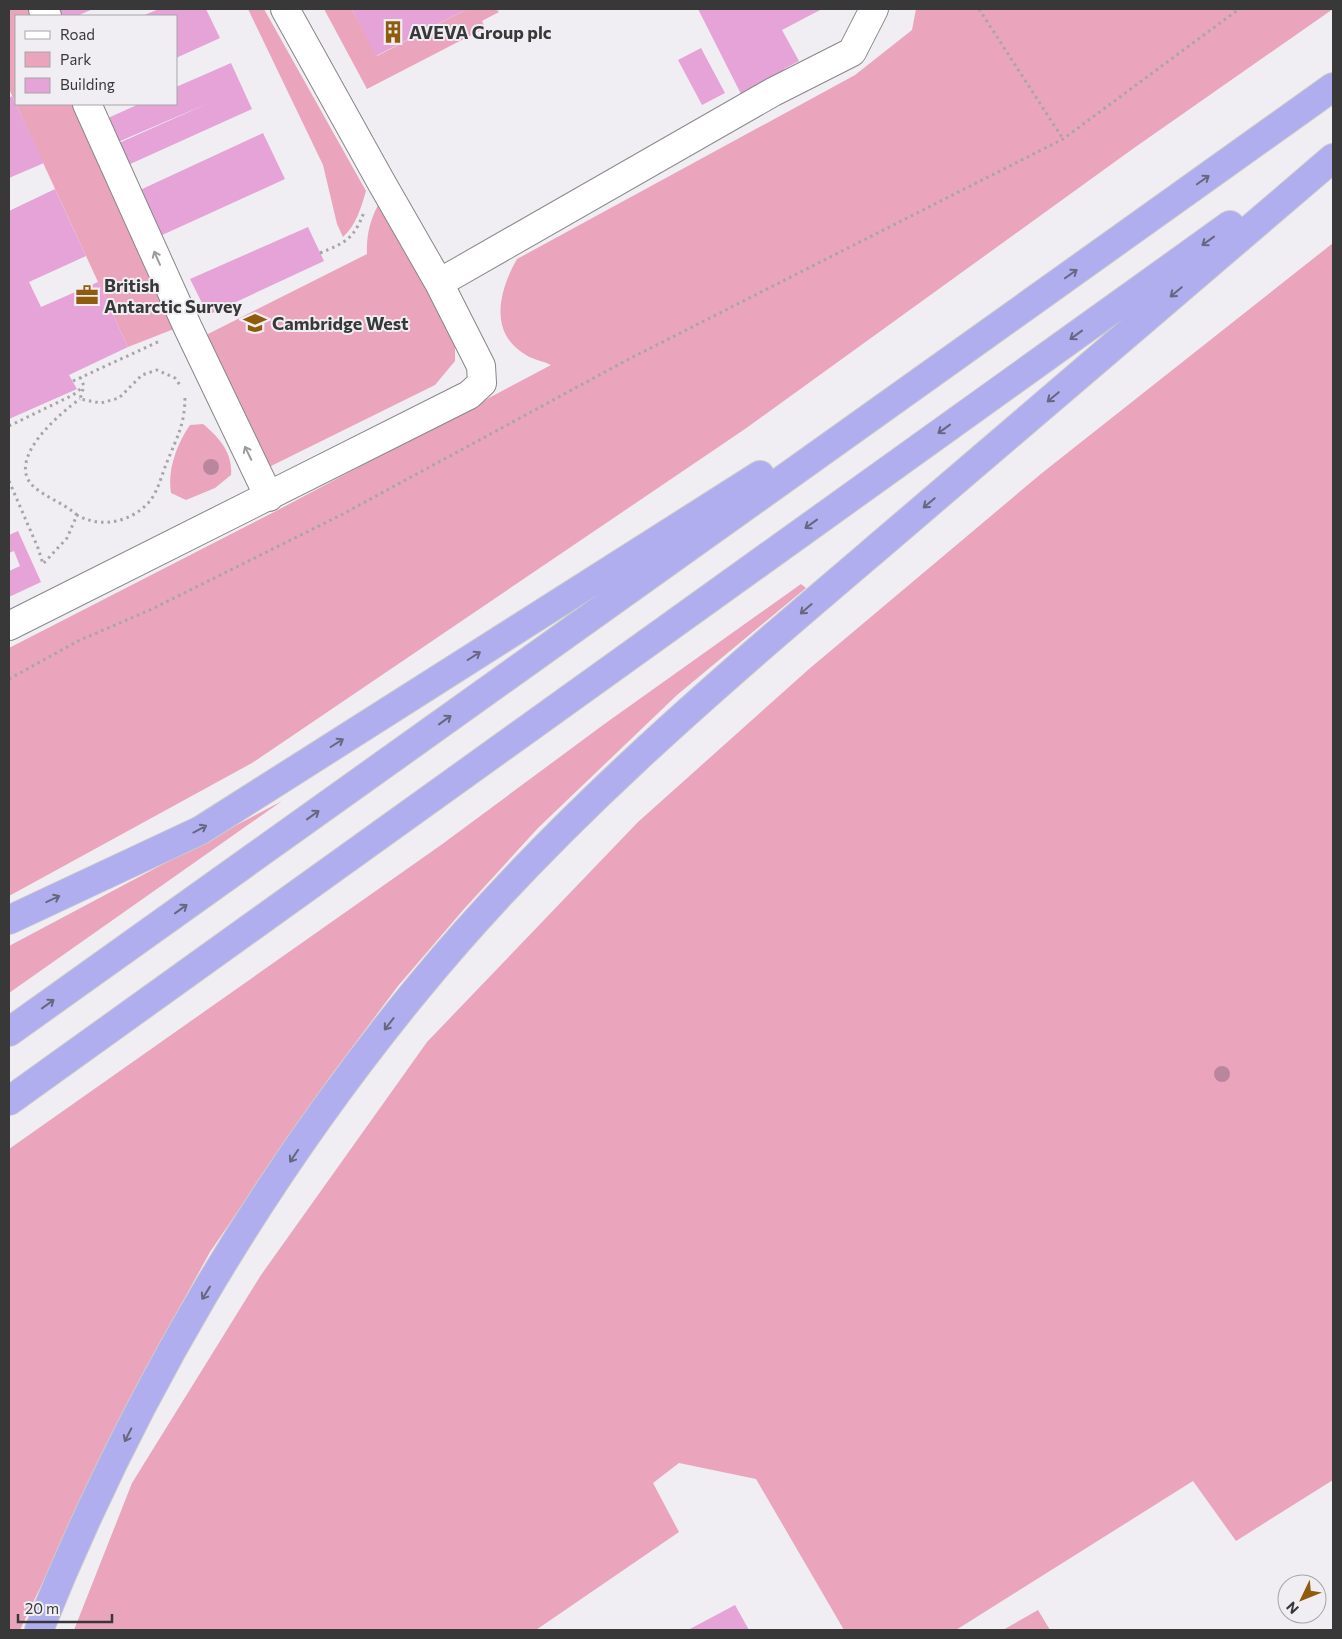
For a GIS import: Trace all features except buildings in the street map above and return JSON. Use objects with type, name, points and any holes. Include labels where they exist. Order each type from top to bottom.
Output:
[{"type":"highway","points":[[9,1032],[1333,87]]},
{"type":"highway","points":[[9,1101],[1333,151]]},
{"type":"highway","points":[[39,1630],[68,1557],[126,1438],[192,1316],[263,1200],[345,1081],[425,979],[506,887],[615,777],[831,587],[1333,158]]},
{"type":"highway","points":[[9,920],[201,830],[1031,302]]},
{"type":"lane","points":[[9,626],[469,395],[482,383],[481,366],[440,283],[380,180],[285,9]]},
{"type":"lane","points":[[440,283],[773,92],[852,52],[874,9]]},
{"type":"lane","points":[[87,105],[188,328],[269,497]]},
{"type":"path","points":[[979,9],[1063,139]]},
{"type":"path","points":[[9,679],[78,641],[152,609],[341,516],[627,360],[1063,139],[1239,9]]},
{"type":"path","points":[[320,253],[345,243],[354,233],[380,180]]},
{"type":"path","points":[[73,381],[188,328]]},
{"type":"path","points":[[80,377],[84,386],[80,399],[58,414],[36,440],[29,452],[26,470],[32,484],[89,522],[114,522],[135,515],[151,499],[185,420],[185,394],[175,378],[158,370],[142,375],[119,398],[100,403],[80,399]]},
{"type":"path","points":[[9,426],[74,395],[84,386]]},
{"type":"path","points":[[9,481],[43,564],[59,549],[67,538],[77,515]]},
{"type":"green space","points":[[9,9],[35,9],[38,15],[15,15],[15,102],[9,89]]},
{"type":"green space","points":[[248,9],[264,9],[366,191],[355,222],[343,237],[337,224],[323,165]]},
{"type":"green space","points":[[324,9],[352,9],[377,56],[467,9],[496,9],[499,12],[482,21],[485,28],[367,89]]},
{"type":"green space","points":[[916,9],[1333,9],[1134,148],[745,429],[252,763],[9,896],[9,648],[276,511],[551,365],[529,357],[514,346],[506,335],[502,323],[500,311],[505,284],[517,259],[855,75],[912,30]]},
{"type":"green space","points":[[16,105],[78,105],[179,327],[128,347]]},
{"type":"green space","points":[[378,205],[446,321],[455,344],[455,361],[435,385],[267,468],[206,335],[367,254],[369,229]]},
{"type":"green space","points":[[1333,243],[1333,1480],[1236,1541],[1193,1481],[956,1630],[844,1630],[756,1479],[679,1463],[653,1483],[679,1532],[536,1630],[74,1630],[132,1483],[261,1275],[427,1042],[638,822],[809,669],[1042,473]]},
{"type":"green space","points":[[203,424],[224,446],[230,460],[231,475],[215,488],[186,500],[171,493],[170,476],[174,458],[181,440],[190,425]]},
{"type":"green space","points":[[801,584],[806,588],[677,695],[538,828],[464,909],[398,986],[329,1078],[210,1252],[136,1386],[20,1630],[9,1630],[9,1149],[441,845],[603,725]]},
{"type":"green space","points":[[282,801],[9,993],[9,946]]},
{"type":"green space","points":[[1038,1610],[1050,1630],[1003,1630]]},
{"type":"place","name":"AVEVA Group plc","points":[[393,32]]},
{"type":"place","name":"British Antarctic Survey","points":[[87,295]]},
{"type":"place","name":"Cambridge West","points":[[255,323]]}]
